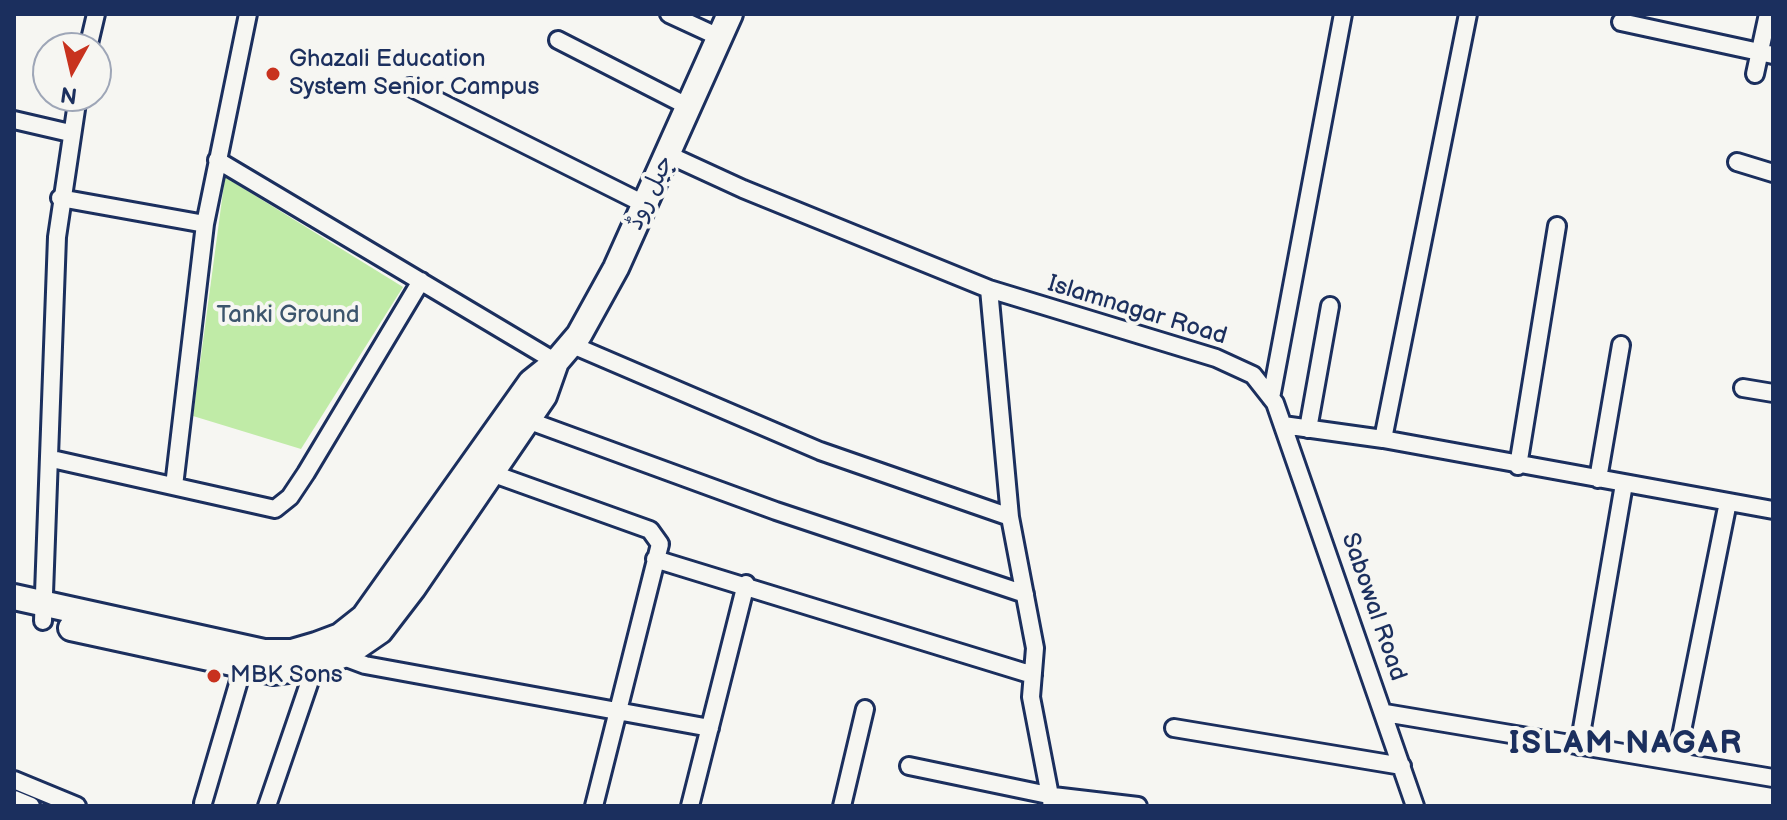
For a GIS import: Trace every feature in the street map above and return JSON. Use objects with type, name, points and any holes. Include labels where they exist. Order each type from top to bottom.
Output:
[{"type":"main road","name":"جیل روڈ","points":[[563,353],[616,268],[691,108],[730,14]]},
{"type":"main road","points":[[14,597],[45,613],[243,667],[274,672],[324,657],[380,631],[544,396],[563,353]]},
{"type":"main road","points":[[324,657],[340,636],[364,617],[531,382],[563,353]]},
{"type":"main road","points":[[14,614],[45,613],[264,652],[324,657]]},
{"type":"street","points":[[174,486],[205,224],[248,14]]},
{"type":"street","points":[[669,14],[721,38]]},
{"type":"street","points":[[1271,398],[1343,14]]},
{"type":"street","points":[[1383,439],[1468,14]]},
{"type":"street","points":[[1755,74],[1766,54],[1768,14]]},
{"type":"street","points":[[1621,22],[1766,54]]},
{"type":"street","points":[[558,40],[691,108]]},
{"type":"street","points":[[410,87],[646,205]]},
{"type":"street","points":[[45,613],[60,198],[75,112]]},
{"type":"street","points":[[14,120],[70,133]]},
{"type":"street","name":"Islamnagar Road","points":[[669,155],[743,189],[989,289],[1216,358],[1253,375],[1271,398],[1283,425]]},
{"type":"street","points":[[217,160],[421,281],[563,353],[820,451],[1010,517]]},
{"type":"street","points":[[1737,162],[1773,173]]},
{"type":"street","points":[[60,198],[205,224]]},
{"type":"street","points":[[1518,466],[1557,226]]},
{"type":"street","points":[[52,459],[275,509],[290,497],[421,281]]},
{"type":"street","points":[[989,289],[1010,517],[1035,648],[1031,697],[1052,801]]},
{"type":"street","points":[[1308,429],[1330,306]]},
{"type":"street","points":[[1598,479],[1621,345]]},
{"type":"street","points":[[1743,388],[1773,393]]},
{"type":"street","points":[[527,420],[776,511],[1025,594]]},
{"type":"street","points":[[1283,425],[1383,439],[1773,510]]},
{"type":"street","name":"Sabowal Road","points":[[1283,425],[1415,806]]},
{"type":"street","points":[[491,473],[650,530],[660,544],[594,806]]},
{"type":"street","points":[[1579,746],[1624,484]]},
{"type":"street","points":[[1676,761],[1728,502]]},
{"type":"street","points":[[655,559],[746,584],[1033,675]]},
{"type":"street","points":[[690,806],[746,584]]},
{"type":"street","points":[[267,806],[324,657],[710,728]]},
{"type":"street","points":[[203,803],[243,667]]},
{"type":"street","points":[[842,806],[865,709]]},
{"type":"street","points":[[1385,713],[1773,778]]},
{"type":"street","points":[[1174,728],[1402,766]]},
{"type":"street","points":[[909,766],[1052,801],[1138,806]]},
{"type":"street","points":[[14,780],[77,806]]},
{"type":"street","points":[[14,799],[31,806]]},
{"type":"green space","name":"Tanki Ground","points":[[225,177],[403,287],[301,449],[193,416]]},
{"type":"place","name":"Ghazali Education System Senior Campus","points":[[273,74]]},
{"type":"place","name":"MBK Sons","points":[[214,676]]},
{"type":"district","name":"ISLAM NAGAR","points":[[1626,745]]}]
